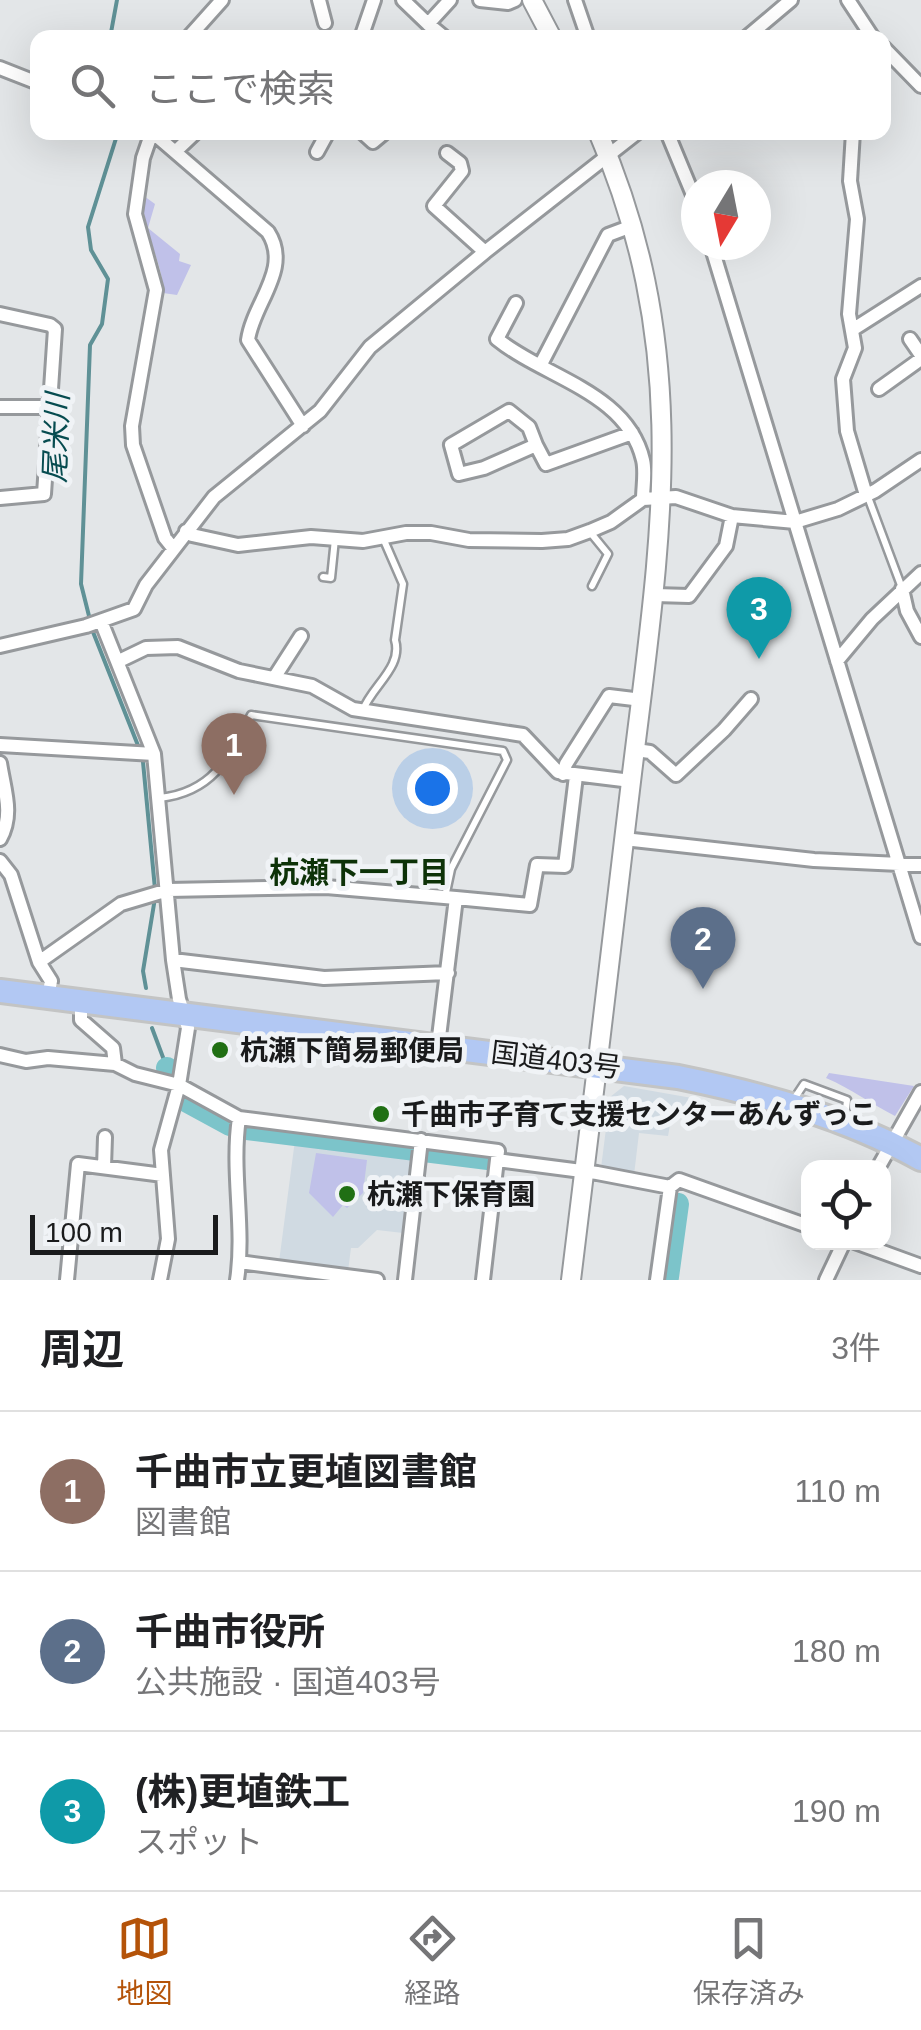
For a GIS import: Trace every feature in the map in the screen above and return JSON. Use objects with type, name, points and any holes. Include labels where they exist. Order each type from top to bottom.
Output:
[{"type":"highway","name":"国道403号","points":[[0,991],[678,1076],[791,1104],[890,1142],[921,1159]]},
{"type":"street","points":[[195,30],[222,0]]},
{"type":"street","points":[[319,0],[325,22]]},
{"type":"street","points":[[364,30],[374,0]]},
{"type":"street","points":[[403,0],[435,30]]},
{"type":"street","points":[[428,24],[450,0]]},
{"type":"street","points":[[480,0],[516,0]]},
{"type":"street","points":[[532,0],[548,30]]},
{"type":"street","points":[[575,0],[585,30]]},
{"type":"street","points":[[755,30],[791,0]]},
{"type":"street","points":[[848,0],[866,30]]},
{"type":"street","points":[[891,55],[921,86]]},
{"type":"street","points":[[0,68],[30,80]]},
{"type":"street","points":[[149,140],[135,214],[156,290],[132,426],[133,444],[165,538],[173,548]]},
{"type":"street","points":[[162,140],[273,240],[275,268],[248,340],[302,426]]},
{"type":"street","points":[[176,151],[188,140]]},
{"type":"street","points":[[318,152],[324,140]]},
{"type":"street","points":[[571,1280],[655,595],[663,497],[664,427],[649,293],[632,226],[601,140]]},
{"type":"street","points":[[0,646],[95,623],[134,609],[146,584],[214,497],[320,411],[370,347],[628,140]]},
{"type":"street","points":[[670,140],[683,170]]},
{"type":"street","points":[[853,140],[850,181],[857,219],[849,314],[855,348],[842,379],[848,432],[866,495]]},
{"type":"street","points":[[447,153],[460,163],[462,171],[434,206],[485,252]]},
{"type":"street","points":[[540,366],[608,235],[632,226]]},
{"type":"street","points":[[716,260],[921,937]]},
{"type":"street","points":[[852,330],[921,286]]},
{"type":"street","points":[[516,303],[497,339],[515,354],[618,413],[644,461],[643,499]]},
{"type":"street","points":[[0,314],[50,325],[55,330],[44,494],[0,498]]},
{"type":"street","points":[[880,389],[921,357],[910,339]]},
{"type":"street","points":[[0,407],[49,407]]},
{"type":"street","points":[[536,444],[484,468],[459,474],[450,445],[509,411],[528,427],[546,464],[632,433]]},
{"type":"street","points":[[186,530],[192,536],[238,546],[311,537],[383,538],[418,533],[469,540],[542,541],[568,539],[590,531],[643,499],[676,496],[732,516],[795,522],[826,514],[866,495],[921,460]]},
{"type":"street","points":[[655,595],[689,596],[726,546],[732,516]]},
{"type":"street","points":[[836,662],[921,573]]},
{"type":"street","points":[[902,589],[907,612],[921,637]]},
{"type":"street","points":[[95,623],[119,661],[154,754],[174,960],[188,1028],[179,1085],[161,1150],[168,1239],[160,1280]]},
{"type":"street","points":[[274,678],[301,636]]},
{"type":"street","points":[[119,661],[146,648],[178,646],[240,670],[312,686],[363,712],[524,735],[570,775],[631,781]]},
{"type":"street","points":[[40,962],[122,904],[168,890],[326,887],[530,905],[537,865],[566,866],[570,775],[566,764],[609,696],[642,700]]},
{"type":"street","points":[[636,750],[650,752],[676,775],[751,699]]},
{"type":"street","points":[[0,745],[154,754]]},
{"type":"street","points":[[0,763],[8,799],[8,825],[0,838]]},
{"type":"street","points":[[624,839],[739,854],[921,865]]},
{"type":"street","points":[[0,861],[14,882],[50,981],[48,997]]},
{"type":"street","points":[[438,1046],[448,974],[450,897]]},
{"type":"street","points":[[174,960],[324,978],[448,974]]},
{"type":"street","points":[[81,1001],[81,1020],[113,1048],[115,1064]]},
{"type":"street","points":[[0,1055],[115,1064],[135,1074],[179,1085],[238,1124],[420,1147],[498,1152],[483,1280]]},
{"type":"street","points":[[882,1160],[921,1092]]},
{"type":"street","points":[[237,1280],[238,1124]]},
{"type":"street","points":[[104,1167],[105,1136]]},
{"type":"street","points":[[405,1280],[420,1147]]},
{"type":"street","points":[[497,1160],[670,1187]]},
{"type":"street","points":[[67,1280],[78,1164],[163,1176]]},
{"type":"street","points":[[657,1280],[670,1187],[679,1180],[801,1224]]},
{"type":"street","points":[[826,1280],[840,1250]]},
{"type":"street","points":[[878,1250],[921,1266]]},
{"type":"street","points":[[240,1262],[377,1280]]},
{"type":"lane","points":[[866,495],[902,589]]},
{"type":"lane","points":[[590,531],[608,554],[592,586]]},
{"type":"lane","points":[[323,577],[330,578],[335,538]]},
{"type":"lane","points":[[363,712],[396,660],[402,584],[383,538]]},
{"type":"lane","points":[[159,798],[206,782],[229,758],[250,715],[503,751],[506,760],[451,869],[450,897]]},
{"type":"shaded area","points":[[144,196],[155,204],[148,228],[180,254],[179,261],[191,265],[177,295],[163,293],[145,222]]},
{"type":"shaded area","points":[[829,1073],[914,1086],[895,1116],[826,1078]]},
{"type":"shaded area","points":[[624,1086],[709,1101],[707,1118],[672,1114],[668,1136],[639,1133],[634,1175],[601,1168],[610,1097]]},
{"type":"shaded area","name":"杭瀬下保育園","points":[[295,1140],[412,1154],[403,1233],[377,1230],[358,1248],[351,1248],[348,1271],[279,1262]]},
{"type":"shaded area","points":[[316,1153],[367,1160],[363,1193],[347,1208],[343,1205],[333,1217],[309,1193]]},
{"type":"waterway","name":"尾米川","points":[[111,30],[117,0]]},
{"type":"waterway","name":"尾米川","points":[[115,140],[88,227],[91,250],[108,279],[102,324],[90,345],[81,584],[93,632],[139,748]]},
{"type":"waterway","name":"尾米川","points":[[143,762],[155,889]]},
{"type":"waterway","name":"尾米川","points":[[146,988],[143,971],[155,898]]},
{"type":"waterway","points":[[152,1028],[167,1068]]},
{"type":"waterway","name":"尾米川","points":[[167,1068],[170,1074]]},
{"type":"waterway","name":"尾米川","points":[[184,1100],[230,1125],[247,1129],[488,1159]]},
{"type":"waterway","name":"尾米川","points":[[668,1277],[678,1204]]},
{"type":"place","name":"(株)更埴鉄工","points":[[759,659]]},
{"type":"place","name":"千曲市立更埴図書館","points":[[234,795]]},
{"type":"place","name":"千曲市役所","points":[[703,989]]},
{"type":"place","name":"杭瀬下簡易郵便局","points":[[220,1050]]},
{"type":"place","name":"千曲市子育て支援センターあんずっこ","points":[[381,1114]]},
{"type":"place","name":"杭瀬下保育園","points":[[347,1194]]},
{"type":"district","name":"杭瀬下一丁目","points":[[359,872]]}]
